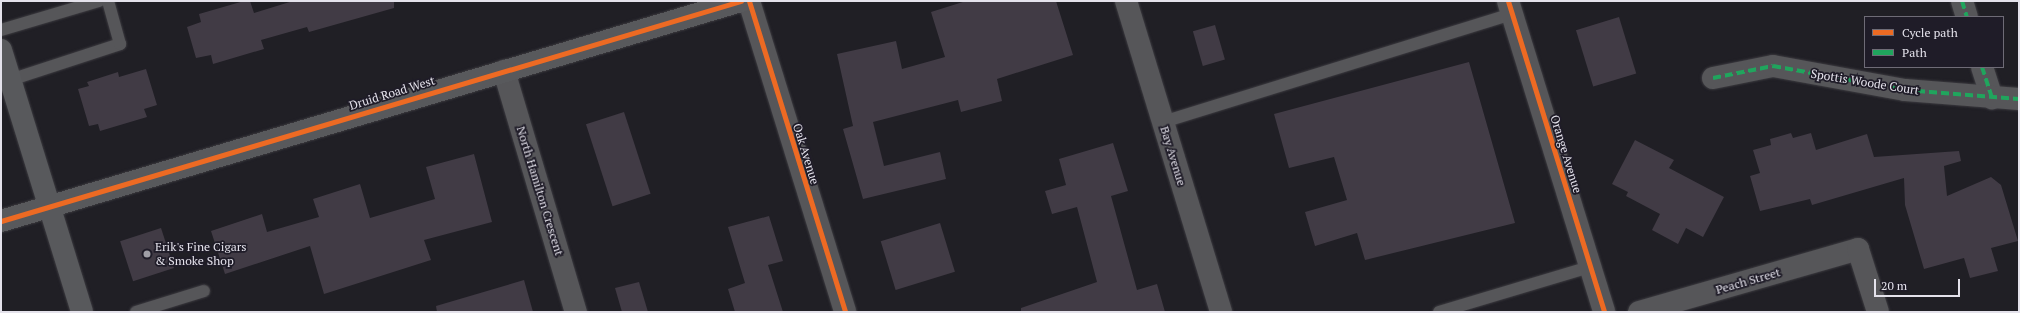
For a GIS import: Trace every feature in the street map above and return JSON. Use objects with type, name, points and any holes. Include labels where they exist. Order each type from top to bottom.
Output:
[{"type":"street","name":"Druid Road West","points":[[1,221],[504,70],[741,1]]},
{"type":"street","name":"Oak Avenue","points":[[749,1],[845,312]]},
{"type":"street","name":"Bay Avenue","points":[[1126,1],[1221,312]]},
{"type":"street","points":[[1962,1],[1967,16]]},
{"type":"street","name":"Orange Avenue","points":[[1510,7],[1604,312]]},
{"type":"street","points":[[1,50],[82,312]]},
{"type":"street","name":"Spottis Woode Court","points":[[1713,78],[1772,66],[1905,90],[2019,99]]},
{"type":"street","points":[[1982,68],[1992,98]]},
{"type":"street","name":"North Hamilton Crescent","points":[[504,70],[576,312]]},
{"type":"street","name":"Peach Street","points":[[1639,312],[1858,249],[1878,312]]},
{"type":"lane","points":[[1,30],[99,1]]},
{"type":"lane","points":[[10,80],[120,44],[108,1]]},
{"type":"lane","points":[[1163,122],[1510,7]]},
{"type":"lane","points":[[1439,312],[1590,267]]},
{"type":"lane","points":[[136,312],[204,291]]},
{"type":"building","points":[[244,1],[250,1],[254,13],[293,1],[394,1],[394,8],[309,32],[307,27],[261,40],[264,49],[213,64],[211,55],[196,58],[187,27],[201,22],[199,14]]},
{"type":"building","points":[[966,1],[1056,1],[1073,55],[997,79],[1002,101],[961,112],[958,100],[873,122],[884,166],[940,152],[946,179],[863,199],[843,129],[853,126],[837,54],[896,41],[902,69],[945,57],[931,12]]},
{"type":"building","points":[[1619,17],[1636,73],[1593,87],[1576,30]]},
{"type":"building","points":[[1215,25],[1225,60],[1203,66],[1193,31]]},
{"type":"building","points":[[1469,62],[1515,223],[1365,260],[1357,233],[1315,246],[1305,212],[1347,200],[1334,157],[1289,168],[1274,114]]},
{"type":"building","points":[[146,69],[157,105],[144,109],[147,117],[100,131],[98,124],[89,126],[78,89],[89,86],[87,82],[118,72],[119,77]]},
{"type":"building","points":[[624,112],[651,194],[613,206],[586,124]]},
{"type":"building","points":[[1791,133],[1793,138],[1811,133],[1816,150],[1867,134],[1874,157],[1959,151],[1961,161],[1944,166],[1947,196],[1991,177],[2001,185],[2018,241],[1991,248],[1998,271],[1970,278],[1964,258],[1924,269],[1905,205],[1904,178],[1812,205],[1810,199],[1760,211],[1750,176],[1760,173],[1753,150],[1771,145],[1770,139]]},
{"type":"building","points":[[1635,140],[1674,160],[1669,168],[1724,197],[1703,237],[1686,228],[1678,244],[1652,230],[1660,214],[1626,196],[1628,192],[1612,184]]},
{"type":"building","points":[[1113,143],[1128,191],[1111,196],[1137,290],[1157,284],[1165,312],[1021,312],[1021,308],[1097,282],[1077,207],[1052,214],[1045,191],[1066,185],[1059,159]]},
{"type":"building","points":[[474,154],[492,222],[424,240],[431,260],[324,294],[310,246],[225,274],[211,231],[262,214],[267,232],[319,217],[313,199],[360,184],[370,218],[435,199],[426,167]]},
{"type":"building","points":[[769,216],[783,261],[768,265],[783,312],[735,312],[728,289],[745,283],[728,227]]},
{"type":"building","points":[[940,223],[955,272],[896,290],[881,241]]},
{"type":"building","name":"Erik's Fine Cigars & Smoke Shop","points":[[161,228],[174,268],[133,281],[120,241]]},
{"type":"building","points":[[524,280],[533,312],[437,312],[436,306]]},
{"type":"building","points":[[639,282],[648,312],[622,312],[615,288]]},
{"type":"marked path","points":[[1962,1],[1967,16]]},
{"type":"marked path","points":[[1713,78],[1773,66],[1905,90],[2019,99]]},
{"type":"marked path","points":[[1982,68],[1992,98]]},
{"type":"cycle path","points":[[1,221],[741,1]]},
{"type":"cycle path","points":[[749,1],[845,312]]},
{"type":"cycle path","points":[[1508,1],[1604,312]]},
{"type":"place","name":"Erik's Fine Cigars & Smoke Shop","points":[[147,254]]}]
